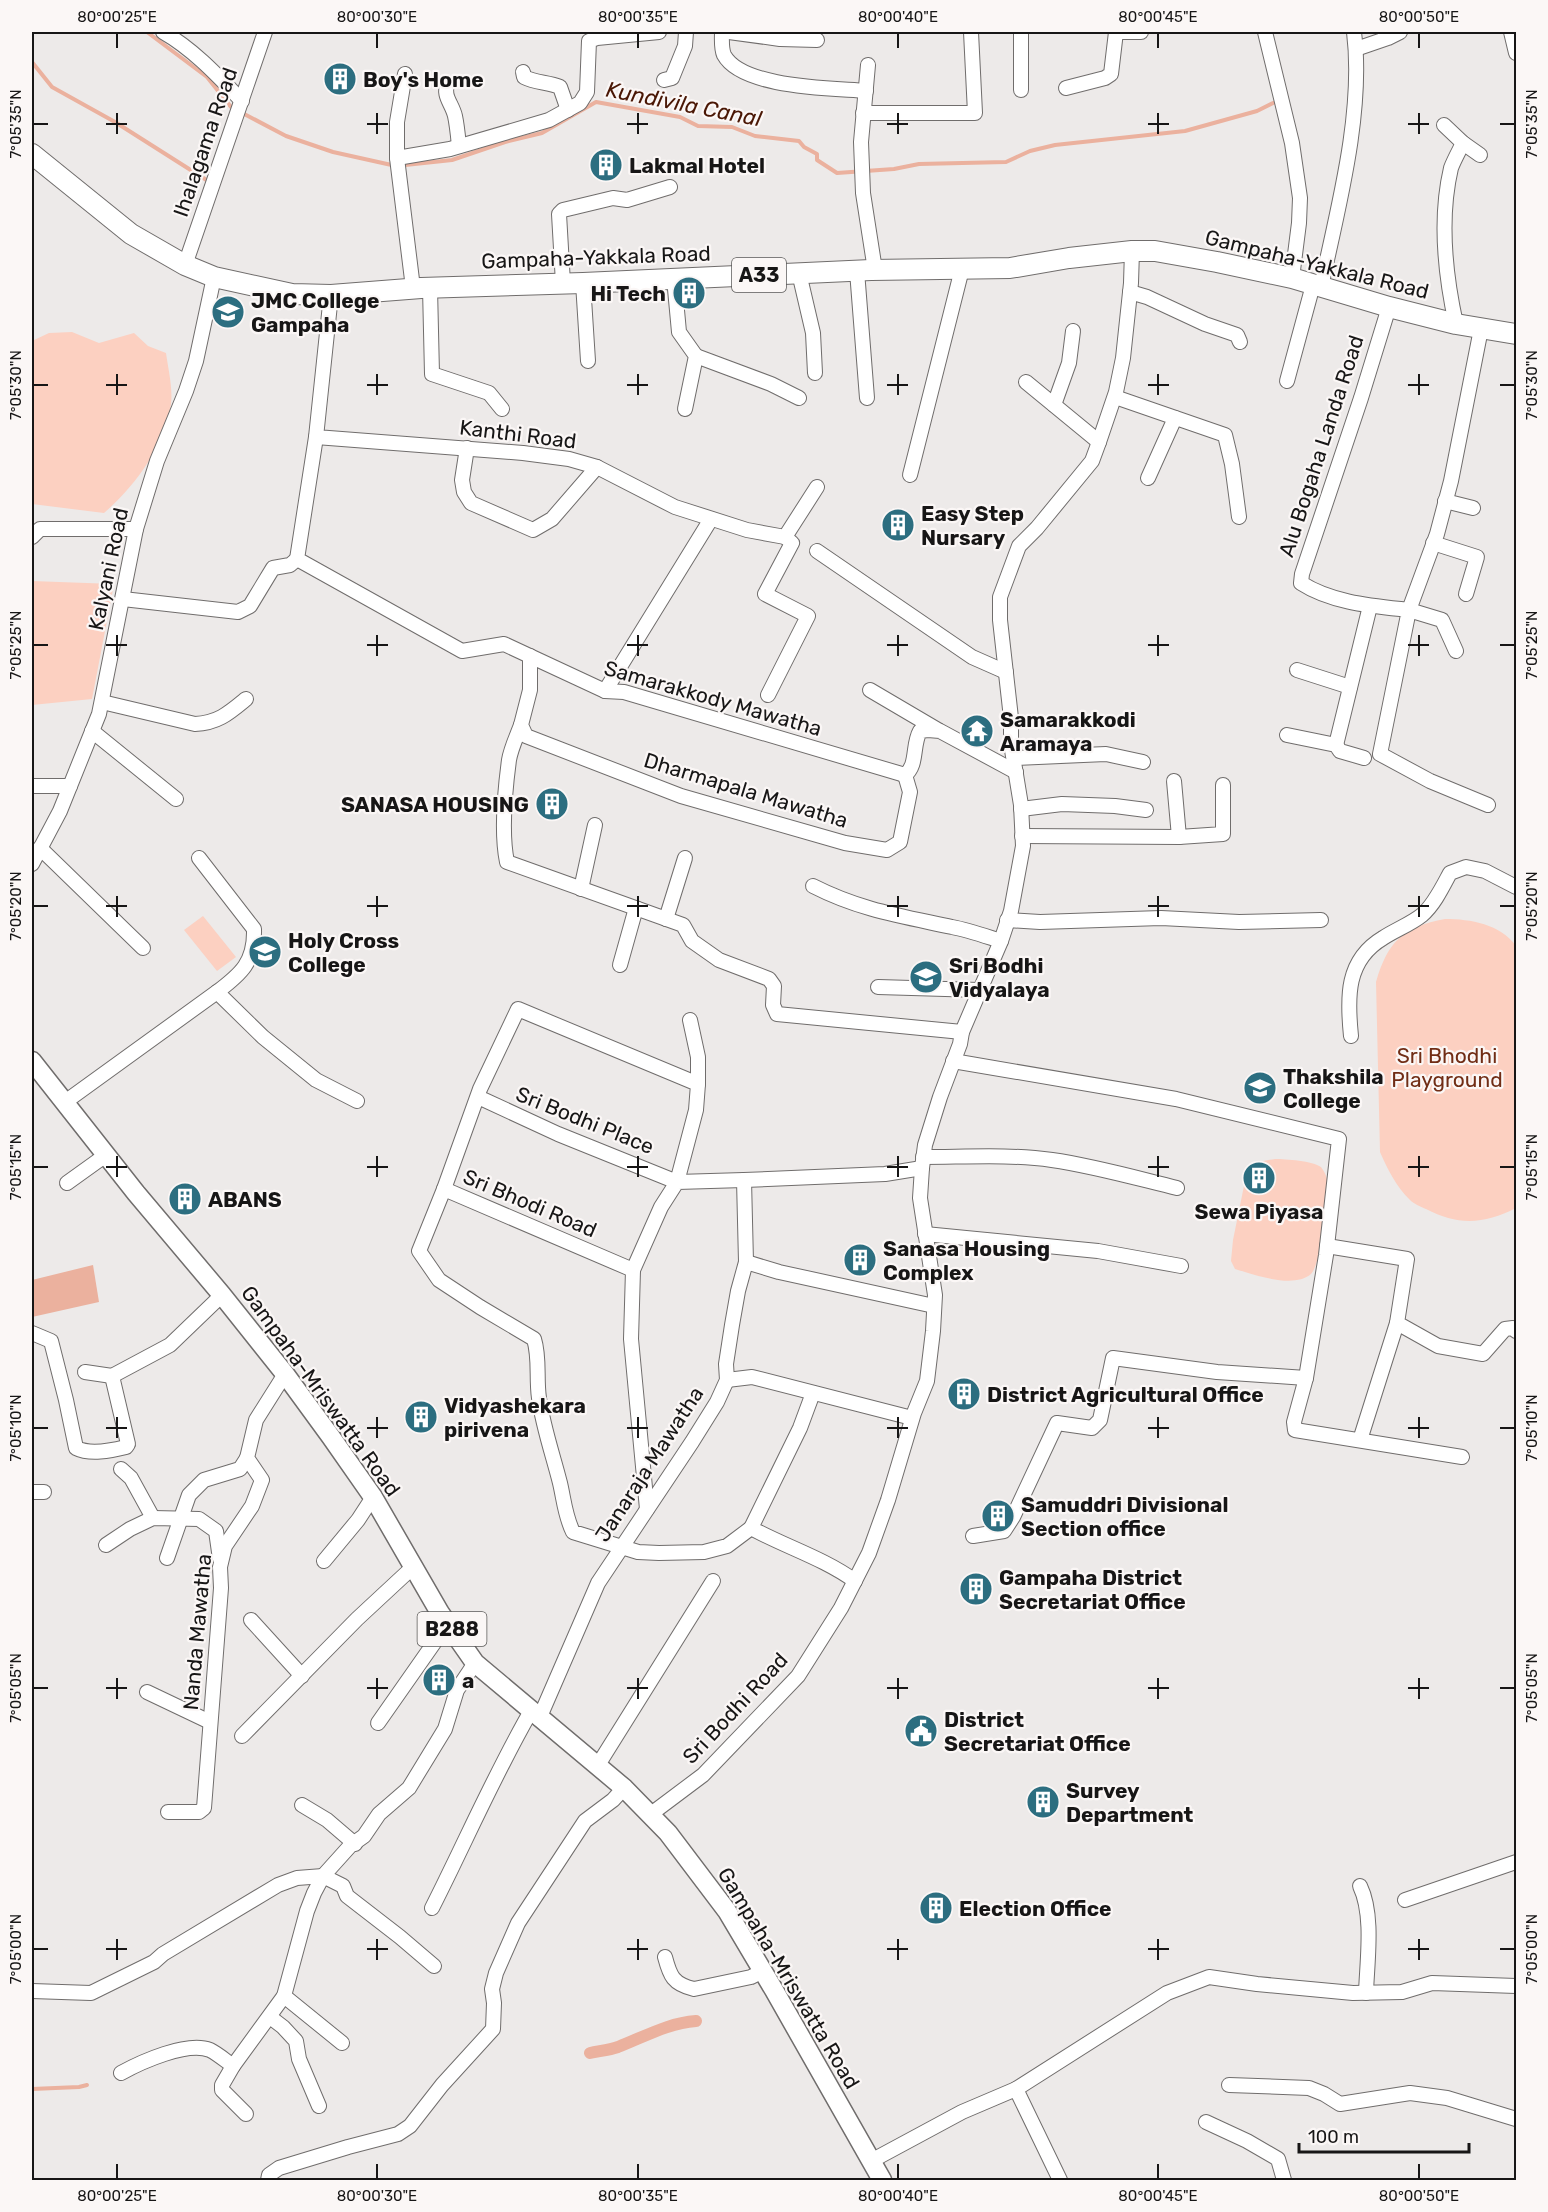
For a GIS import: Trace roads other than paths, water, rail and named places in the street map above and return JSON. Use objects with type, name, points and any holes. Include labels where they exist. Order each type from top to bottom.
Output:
[{"type":"highway","name":"Gampaha-Yakkala Road","points":[[32,154],[124,230],[185,265],[214,278],[291,294],[331,295],[422,288],[866,270],[1010,268],[1069,258],[1132,251],[1155,251],[1217,261],[1292,278],[1456,324],[1516,334]]},
{"type":"main road","name":"Gampaha-Mriswatta Road","points":[[32,1061],[136,1193],[285,1374],[373,1497],[413,1567],[475,1663],[598,1765],[668,1833],[727,1911],[882,2181]]},
{"type":"street","points":[[163,32],[174,38],[242,101]]},
{"type":"street","name":"Ihalagama Road","points":[[185,265],[265,32]]},
{"type":"street","points":[[397,158],[459,146],[549,120],[580,104],[587,92],[589,41],[597,38],[659,32]]},
{"type":"street","points":[[664,80],[672,78],[685,46],[686,32]]},
{"type":"street","points":[[722,32],[724,55],[732,65],[748,75],[784,83],[866,91]]},
{"type":"street","points":[[729,32],[780,39],[817,40]]},
{"type":"street","points":[[863,113],[975,113],[971,32]]},
{"type":"street","points":[[1021,32],[1021,90]]},
{"type":"street","points":[[1066,88],[1105,78],[1111,74],[1118,32],[1141,32]]},
{"type":"street","points":[[1265,32],[1292,143],[1300,198],[1292,278]]},
{"type":"street","points":[[1287,381],[1317,286],[1344,178],[1355,95],[1354,32]]},
{"type":"street","points":[[1356,49],[1370,38],[1388,38],[1400,32]]},
{"type":"street","points":[[1510,32],[1516,53]]},
{"type":"street","points":[[867,398],[866,270],[861,142],[868,65]]},
{"type":"street","points":[[523,72],[524,77],[531,81],[550,82],[560,87],[568,110]]},
{"type":"street","points":[[405,74],[396,122],[397,158],[422,288],[432,374],[489,393],[502,409]]},
{"type":"street","points":[[448,83],[445,89],[447,100],[454,111],[459,146]]},
{"type":"street","points":[[1444,125],[1480,155]]},
{"type":"street","points":[[1456,324],[1444,252],[1452,166],[1463,143]]},
{"type":"street","points":[[588,361],[559,214],[563,210],[613,198],[627,200],[670,187]]},
{"type":"street","name":"Sri Bodhi Road","points":[[651,1814],[703,1775],[798,1676],[841,1608],[869,1553],[888,1500],[912,1419],[927,1381],[933,1331],[934,1295],[920,1198],[923,1163],[940,1096],[960,1044],[962,1032],[1001,940],[1011,911],[1020,869],[1023,836],[1005,648],[1000,620],[1000,597],[1019,546],[1037,528],[1092,461],[1114,397],[1123,358],[1132,251]]},
{"type":"street","points":[[910,475],[962,269]]},
{"type":"street","points":[[799,273],[813,333],[815,373]]},
{"type":"street","name":"Kalyani Road","points":[[32,864],[70,786],[102,702],[136,529],[157,461],[196,361],[214,278]]},
{"type":"street","points":[[674,278],[679,332],[696,356],[771,384],[799,398]]},
{"type":"street","points":[[1130,292],[1237,335],[1240,342]]},
{"type":"street","points":[[123,599],[238,612],[250,606],[273,568],[290,565],[297,559],[316,437],[331,295]]},
{"type":"street","name":"Alu Bogaha Landa Road","points":[[1370,606],[1315,592],[1301,584],[1302,574],[1389,307]]},
{"type":"street","points":[[1481,329],[1445,501],[1409,610],[1380,754],[1430,781],[1488,805]]},
{"type":"street","points":[[1054,405],[1069,363],[1073,331]]},
{"type":"street","points":[[685,409],[696,356]]},
{"type":"street","points":[[1026,382],[1099,442]]},
{"type":"street","points":[[1114,397],[1225,435],[1232,464],[1239,517]]},
{"type":"street","points":[[1148,478],[1175,418]]},
{"type":"street","name":"Kanthi Road","points":[[316,437],[467,448],[569,459],[597,466],[675,507],[747,530],[784,537]]},
{"type":"street","points":[[467,448],[462,480],[464,492],[471,503],[533,530],[552,519],[597,466]]},
{"type":"street","points":[[768,695],[808,616],[765,594],[792,543],[784,537],[817,487]]},
{"type":"street","points":[[1445,501],[1473,508]]},
{"type":"street","points":[[605,691],[711,519]]},
{"type":"street","points":[[32,537],[40,529],[136,529]]},
{"type":"street","points":[[1433,543],[1478,557],[1466,594]]},
{"type":"street","points":[[817,551],[972,657],[1006,672]]},
{"type":"street","name":"Samarakkody Mawatha","points":[[297,559],[462,651],[504,644],[605,691],[624,692],[904,775]]},
{"type":"street","points":[[1336,745],[1370,606],[1409,610],[1442,620],[1456,651]]},
{"type":"street","points":[[530,656],[530,690],[509,768],[505,838],[507,862],[683,925],[692,941],[718,960],[769,979],[774,986],[773,1005],[777,1014],[962,1032]]},
{"type":"street","points":[[1297,670],[1350,687]]},
{"type":"street","points":[[870,690],[940,731],[1015,765],[1106,754],[1143,762]]},
{"type":"street","points":[[102,702],[209,723],[224,717],[246,699]]},
{"type":"street","name":"Dharmapala Mawatha","points":[[521,725],[526,736],[681,796],[845,843],[887,850],[900,842],[910,792],[904,775]]},
{"type":"street","points":[[904,775],[910,771],[917,736],[921,731],[928,729],[940,731]]},
{"type":"street","points":[[92,731],[176,799]]},
{"type":"street","points":[[1287,735],[1336,745],[1340,751],[1364,758]]},
{"type":"street","points":[[1174,781],[1179,837]]},
{"type":"street","points":[[1023,836],[1179,837],[1223,834],[1223,785]]},
{"type":"street","points":[[32,786],[70,786]]},
{"type":"street","points":[[1021,810],[1062,804],[1146,810]]},
{"type":"street","points":[[581,889],[595,825]]},
{"type":"street","points":[[40,848],[143,948]]},
{"type":"street","points":[[65,1102],[236,978],[248,963],[254,942],[254,929],[199,858]]},
{"type":"street","points":[[666,919],[685,858]]},
{"type":"street","points":[[1351,1036],[1352,973],[1362,954],[1380,939],[1423,914],[1442,889],[1450,873],[1466,867],[1485,871],[1516,887]]},
{"type":"street","points":[[813,886],[838,899],[872,911],[950,926],[1001,940]]},
{"type":"street","points":[[620,964],[636,908]]},
{"type":"street","points":[[1007,920],[1040,922],[1161,918],[1239,922],[1321,920]]},
{"type":"street","points":[[878,987],[979,990]]},
{"type":"street","points":[[217,992],[263,1037],[315,1080],[357,1101]]},
{"type":"street","points":[[444,1189],[478,1097],[518,1009],[698,1084]]},
{"type":"street","points":[[647,1509],[631,1339],[633,1270],[662,1207],[677,1182],[696,1110],[698,1058],[690,1020]]},
{"type":"street","points":[[953,1061],[1176,1099],[1339,1139],[1327,1246],[1306,1378],[1294,1422],[1295,1430],[1462,1457]]},
{"type":"street","name":"Sri Bodhi Place","points":[[478,1097],[558,1134],[677,1182]]},
{"type":"street","points":[[67,1182],[106,1155]]},
{"type":"street","points":[[677,1182],[885,1174],[923,1163],[1009,1157],[1051,1160],[1177,1188]]},
{"type":"street","name":"Janaraja Mawatha","points":[[432,1908],[467,1839],[505,1755],[535,1715],[598,1582],[698,1432],[717,1402],[727,1380],[726,1364],[732,1325],[746,1262],[744,1180]]},
{"type":"street","name":"Sri Bhodi Road","points":[[633,1270],[444,1189],[419,1251],[440,1280],[480,1307],[534,1338],[542,1418],[560,1484],[566,1518],[573,1532],[638,1552],[704,1552],[727,1546],[751,1528],[800,1428],[813,1393]]},
{"type":"street","points":[[925,1234],[1098,1251],[1181,1266]]},
{"type":"street","points":[[1327,1246],[1407,1259],[1397,1323],[1360,1440]]},
{"type":"street","points":[[746,1262],[779,1272],[934,1306]]},
{"type":"street","points":[[85,1372],[112,1376],[170,1344],[222,1295]]},
{"type":"street","points":[[1397,1323],[1438,1346],[1482,1354],[1505,1329],[1512,1328],[1516,1331]]},
{"type":"street","points":[[32,1333],[51,1341],[74,1441],[76,1448],[80,1450],[91,1452],[115,1450],[126,1447],[128,1444],[112,1376]]},
{"type":"street","points":[[973,1536],[1005,1531],[1014,1517],[1057,1423],[1092,1428],[1100,1420],[1113,1358],[1217,1372],[1306,1378]]},
{"type":"street","points":[[167,1558],[189,1495],[204,1480],[240,1469],[247,1458],[256,1420],[270,1394],[285,1374]]},
{"type":"street","points":[[727,1380],[752,1377],[912,1419]]},
{"type":"street","name":"Nanda Mawatha","points":[[168,1812],[199,1812],[204,1808],[221,1564],[225,1546],[252,1506],[262,1480],[247,1458]]},
{"type":"street","points":[[121,1469],[131,1478],[153,1518]]},
{"type":"street","points":[[324,1561],[358,1520],[373,1497]]},
{"type":"street","points":[[106,1545],[130,1529],[153,1518],[199,1520],[216,1531],[221,1564]]},
{"type":"street","points":[[751,1528],[838,1569],[855,1581]]},
{"type":"street","points":[[242,1737],[357,1619],[413,1567]]},
{"type":"street","points":[[598,1765],[713,1581]]},
{"type":"street","points":[[251,1620],[302,1676]]},
{"type":"street","points":[[378,1723],[448,1623]]},
{"type":"street","points":[[246,2114],[222,2090],[222,2085],[233,2066],[284,1996],[314,1893],[323,1876],[350,1846],[364,1836],[379,1814],[409,1788],[445,1729],[457,1690],[475,1663]]},
{"type":"street","points":[[147,1692],[210,1722]]},
{"type":"street","points":[[268,2181],[269,2175],[279,2168],[398,2134],[410,2126],[458,2066],[493,2029],[492,1989],[496,1973],[526,1909],[585,1821],[614,1800],[624,1788]]},
{"type":"street","points":[[302,1805],[327,1820],[355,1844]]},
{"type":"street","points":[[1405,1900],[1516,1863]]},
{"type":"street","points":[[32,1991],[91,1993],[154,1962],[163,1954],[278,1885],[297,1878],[323,1876],[342,1886],[347,1896],[434,1966]]},
{"type":"street","points":[[1360,1886],[1368,1908],[1366,1993]]},
{"type":"street","points":[[665,1957],[669,1974],[686,1987],[694,1989],[751,1977],[763,1971]]},
{"type":"street","points":[[871,2161],[962,2112],[1017,2089],[1167,1993],[1209,1977],[1257,1984],[1366,1993],[1402,1992],[1432,1983],[1516,1986]]},
{"type":"street","points":[[284,1996],[342,2043]]},
{"type":"street","points":[[270,2017],[284,2027],[296,2041],[299,2059],[319,2106]]},
{"type":"street","points":[[121,2073],[158,2055],[201,2049],[209,2050],[233,2066]]},
{"type":"street","points":[[1229,2085],[1309,2088],[1340,2104],[1410,2093],[1419,2094],[1447,2098],[1516,2119]]},
{"type":"street","points":[[1017,2089],[1060,2181]]},
{"type":"street","points":[[1206,2122],[1247,2141],[1278,2159],[1284,2181]]},
{"type":"waterway","name":"Kundivila Canal","points":[[147,32],[207,77],[231,107],[286,136],[333,152],[396,166],[452,160],[505,142],[542,133],[596,102],[680,117],[698,126],[732,127],[755,136],[799,141],[804,147],[817,154],[817,160],[837,173],[894,169],[919,164],[1006,162],[1030,151],[1055,145],[1185,131],[1257,111],[1273,103]]},
{"type":"waterway","points":[[32,62],[52,87],[115,122],[208,181]]},
{"type":"waterway","points":[[590,2053],[618,2047],[676,2024],[696,2021]]},
{"type":"waterway","points":[[32,2089],[87,2085]]},
{"type":"place","name":"Boy's Home","points":[[340,79]]},
{"type":"place","name":"Lakmal Hotel","points":[[606,165]]},
{"type":"place","name":"Hi Tech","points":[[689,293]]},
{"type":"place","name":"JMC College Gampaha","points":[[228,312]]},
{"type":"place","name":"Easy Step Nursary","points":[[898,525]]},
{"type":"place","name":"Samarakkodi Aramaya","points":[[977,731]]},
{"type":"place","name":"SANASA HOUSING","points":[[552,804]]},
{"type":"place","name":"Holy Cross College","points":[[265,952]]},
{"type":"place","name":"Sri Bodhi Vidyalaya","points":[[926,977]]},
{"type":"place","name":"Thakshila College","points":[[1260,1088]]},
{"type":"place","name":"Sewa Piyasa","points":[[1259,1178]]},
{"type":"place","name":"ABANS","points":[[185,1199]]},
{"type":"place","name":"Sanasa Housing Complex","points":[[860,1260]]},
{"type":"place","name":"District Agricultural Office","points":[[964,1394]]},
{"type":"place","name":"Vidyashekara pirivena","points":[[421,1417]]},
{"type":"place","name":"Samuddri Divisional Section office","points":[[998,1516]]},
{"type":"place","name":"Gampaha District Secretariat Office","points":[[976,1589]]},
{"type":"place","name":"a","points":[[439,1680]]},
{"type":"place","name":"District Secretariat Office","points":[[921,1731]]},
{"type":"place","name":"Survey Department","points":[[1043,1802]]},
{"type":"place","name":"Election Office","points":[[936,1908]]},
{"type":"park label","name":"Sri Bhodhi Playground","points":[[1447,1067]]}]
